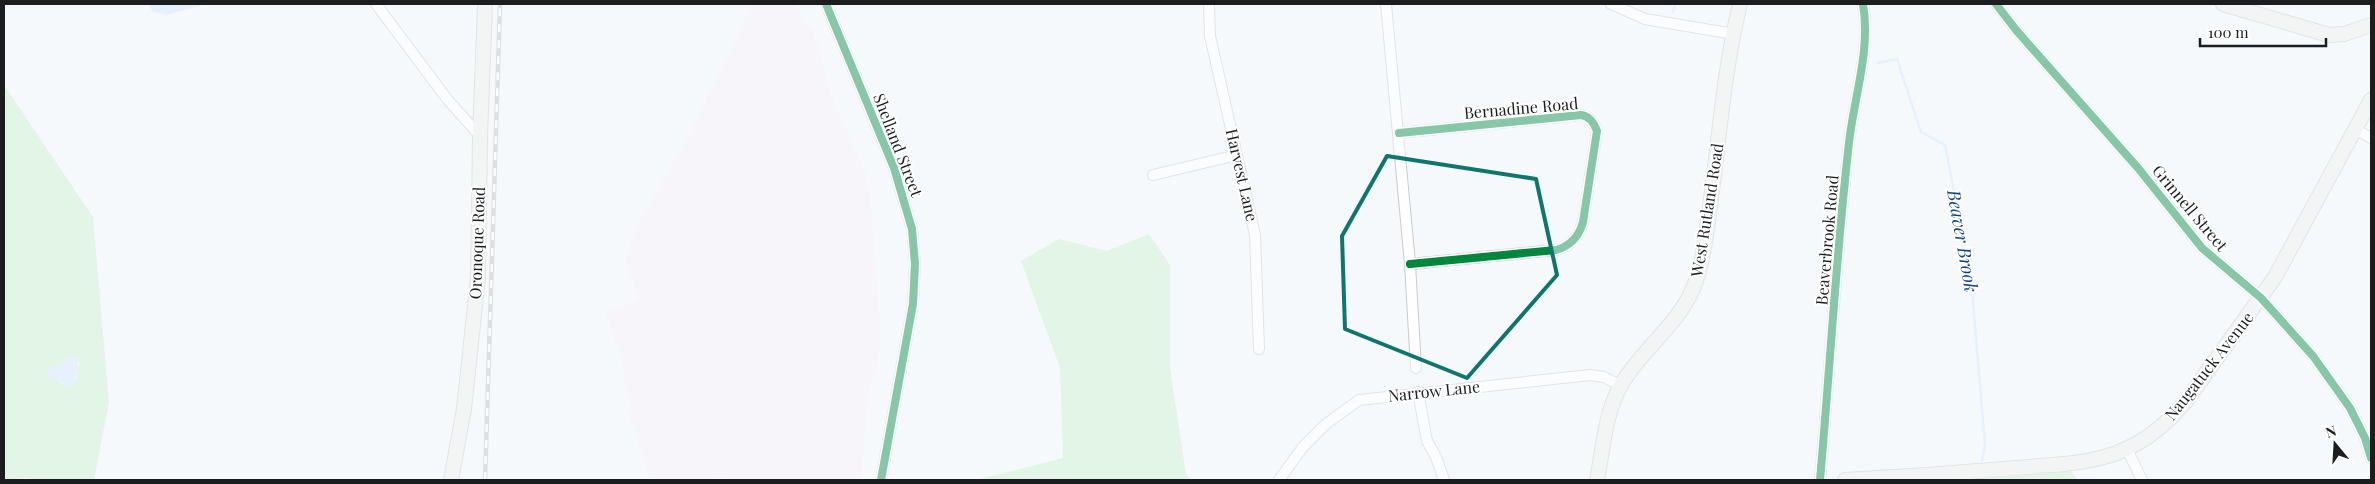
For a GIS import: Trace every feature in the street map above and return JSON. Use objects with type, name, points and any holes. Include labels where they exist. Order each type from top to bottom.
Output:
[{"type":"main road","name":"Oronoque Road","points":[[452,480],[464,409],[478,277],[480,136],[485,4]]},
{"type":"main road","name":"West Rutland Road","points":[[1597,480],[1610,413],[1620,386],[1636,364],[1680,314],[1696,280],[1707,225],[1734,34],[1740,4]]},
{"type":"main road","points":[[2223,4],[2328,35],[2344,34],[2371,25]]},
{"type":"main road","name":"Naugatuck Avenue","points":[[1845,480],[1910,477],[2073,463],[2099,459],[2127,449],[2150,436],[2177,411],[2203,379],[2261,298],[2291,249],[2371,100]]},
{"type":"street","points":[[376,4],[447,99],[480,136]]},
{"type":"street","name":"Shelland Street","points":[[826,4],[894,168],[912,229],[915,264],[913,304],[881,480]]},
{"type":"street","name":"Harvest Lane","points":[[1209,4],[1210,36],[1256,235],[1259,349]]},
{"type":"street","points":[[1386,4],[1410,264],[1416,368]]},
{"type":"street","points":[[1611,4],[1645,19],[1734,34]]},
{"type":"street","name":"Beaverbrook Road","points":[[1820,480],[1849,143],[1865,42],[1866,21],[1863,4]]},
{"type":"street","name":"Grinnell Street","points":[[1996,4],[2016,30],[2138,168],[2202,248],[2261,298],[2329,376],[2350,408],[2371,458]]},
{"type":"street","name":"Bernadine Road","points":[[1399,133],[1581,115],[1592,120],[1597,131],[1583,222],[1580,233],[1572,242],[1556,250],[1410,264]]},
{"type":"street","points":[[2355,129],[2371,138]]},
{"type":"street","points":[[1153,175],[1237,155]]},
{"type":"street","name":"Narrow Lane","points":[[1279,480],[1303,447],[1326,424],[1359,400],[1418,392],[1590,375],[1604,377],[1620,386]]},
{"type":"street","points":[[1418,392],[1427,440],[1436,457],[1444,480]]},
{"type":"street","points":[[2127,449],[2142,480]]},
{"type":"highlighted area","points":[[1387,156],[1536,179],[1557,275],[1467,378],[1345,329],[1342,236]]},
{"type":"shaded area","points":[[752,4],[795,4],[814,33],[831,93],[866,174],[871,202],[881,335],[877,369],[869,390],[861,480],[726,480],[722,477],[713,480],[650,480],[627,410],[632,408],[622,379],[626,377],[605,311],[639,300],[625,258],[630,243],[639,221],[689,135]]},
{"type":"green space","points":[[4,85],[93,217],[109,402],[94,480],[30,480],[28,478],[4,480]],"holes":[[[70,355],[77,359],[79,364],[76,379],[63,384],[48,374],[48,369],[59,365]]]},
{"type":"green space","points":[[1149,234],[1170,265],[1170,368],[1186,474],[1191,480],[976,480],[1063,458],[1060,368],[1021,261],[1059,239],[1107,251]]},
{"type":"green space","points":[[2071,471],[2078,480],[1976,480]]},
{"type":"water","points":[[148,4],[207,4],[166,15],[153,12]]},
{"type":"water","points":[[70,355],[77,359],[78,371],[73,385],[65,388],[62,382],[52,378],[47,372],[50,366],[59,365]]},
{"type":"waterway","name":"Beaver Brook","points":[[1673,12],[1675,4]]},
{"type":"waterway","name":"Beaver Brook","points":[[1878,63],[1897,59],[1921,132],[1945,145],[1971,280],[1985,444],[1982,460]]},
{"type":"railway","points":[[485,480],[500,4]]},
{"type":"cycle path","points":[[826,4],[894,168],[912,229],[915,264],[913,304],[881,480]]},
{"type":"cycle path","points":[[1820,480],[1844,185],[1865,39],[1863,4]]},
{"type":"cycle path","points":[[1996,4],[2016,30],[2138,168],[2202,248],[2261,298],[2313,356],[2350,408],[2365,438],[2371,458]]},
{"type":"cycle path","points":[[1399,133],[1581,115],[1591,120],[1597,131],[1583,222],[1579,232],[1566,246],[1556,250],[1410,264]]}]
